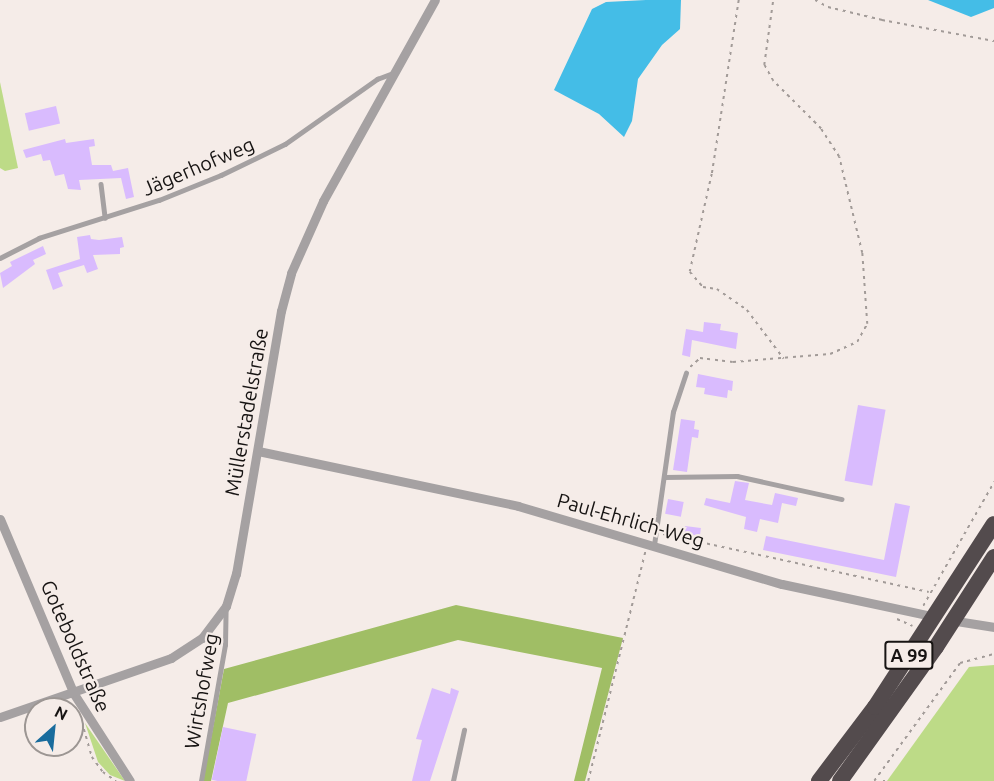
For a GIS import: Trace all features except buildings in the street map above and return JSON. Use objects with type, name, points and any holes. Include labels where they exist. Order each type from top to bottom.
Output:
[{"type":"highway","name":"A 99","points":[[819,781],[875,707],[994,524]]},
{"type":"highway","name":"A 99","points":[[840,781],[994,557]]},
{"type":"street","name":"Müllerstadelstraße","points":[[0,717],[74,694],[171,658],[202,638],[226,606],[236,574],[291,273],[322,201],[435,0]]},
{"type":"street","name":"Paul-Ehrlich-Weg","points":[[258,451],[518,506],[782,584],[901,615],[989,627]]},
{"type":"street","name":"Goteboldstraße","points":[[0,519],[74,694],[86,717],[130,781]]},
{"type":"lane","name":"Jägerhofweg","points":[[0,258],[39,238],[183,192],[258,158],[326,117],[377,79],[393,73]]},
{"type":"lane","points":[[102,184],[105,218]]},
{"type":"lane","points":[[651,544],[656,532],[673,412],[686,372]]},
{"type":"lane","points":[[664,477],[737,476],[842,499]]},
{"type":"lane","name":"Wirtshofweg","points":[[201,781],[225,645],[226,606]]},
{"type":"lane","points":[[453,781],[464,730]]},
{"type":"path","points":[[739,0],[712,174],[690,272],[703,287],[717,289],[747,310],[784,359]]},
{"type":"path","points":[[686,372],[700,358],[733,362],[830,354],[857,342],[867,324],[868,305],[862,253],[839,157],[821,129],[773,81],[764,65],[773,0]]},
{"type":"path","points":[[815,0],[828,7],[882,20],[994,41]]},
{"type":"path","points":[[656,532],[929,592],[994,482]]},
{"type":"path","points":[[588,781],[651,544]]},
{"type":"path","points":[[901,615],[914,626]]},
{"type":"path","points":[[874,781],[960,663],[994,654]]},
{"type":"path","points":[[86,717],[82,728],[92,757],[103,772],[117,781]]},
{"type":"green space","points":[[0,82],[18,168],[5,171],[0,168]]},
{"type":"green space","points":[[456,605],[623,638],[585,781],[574,781],[602,668],[458,640],[228,703],[211,781],[203,781],[224,669]]},
{"type":"green space","points":[[994,665],[994,781],[887,781],[969,667]]},
{"type":"green space","points":[[85,723],[125,781],[110,775],[98,762]]},
{"type":"water","points":[[681,0],[680,29],[662,45],[638,79],[632,121],[624,137],[599,114],[554,90],[592,9],[606,2]]},
{"type":"water","points":[[928,0],[994,0],[994,8],[971,17]]}]
